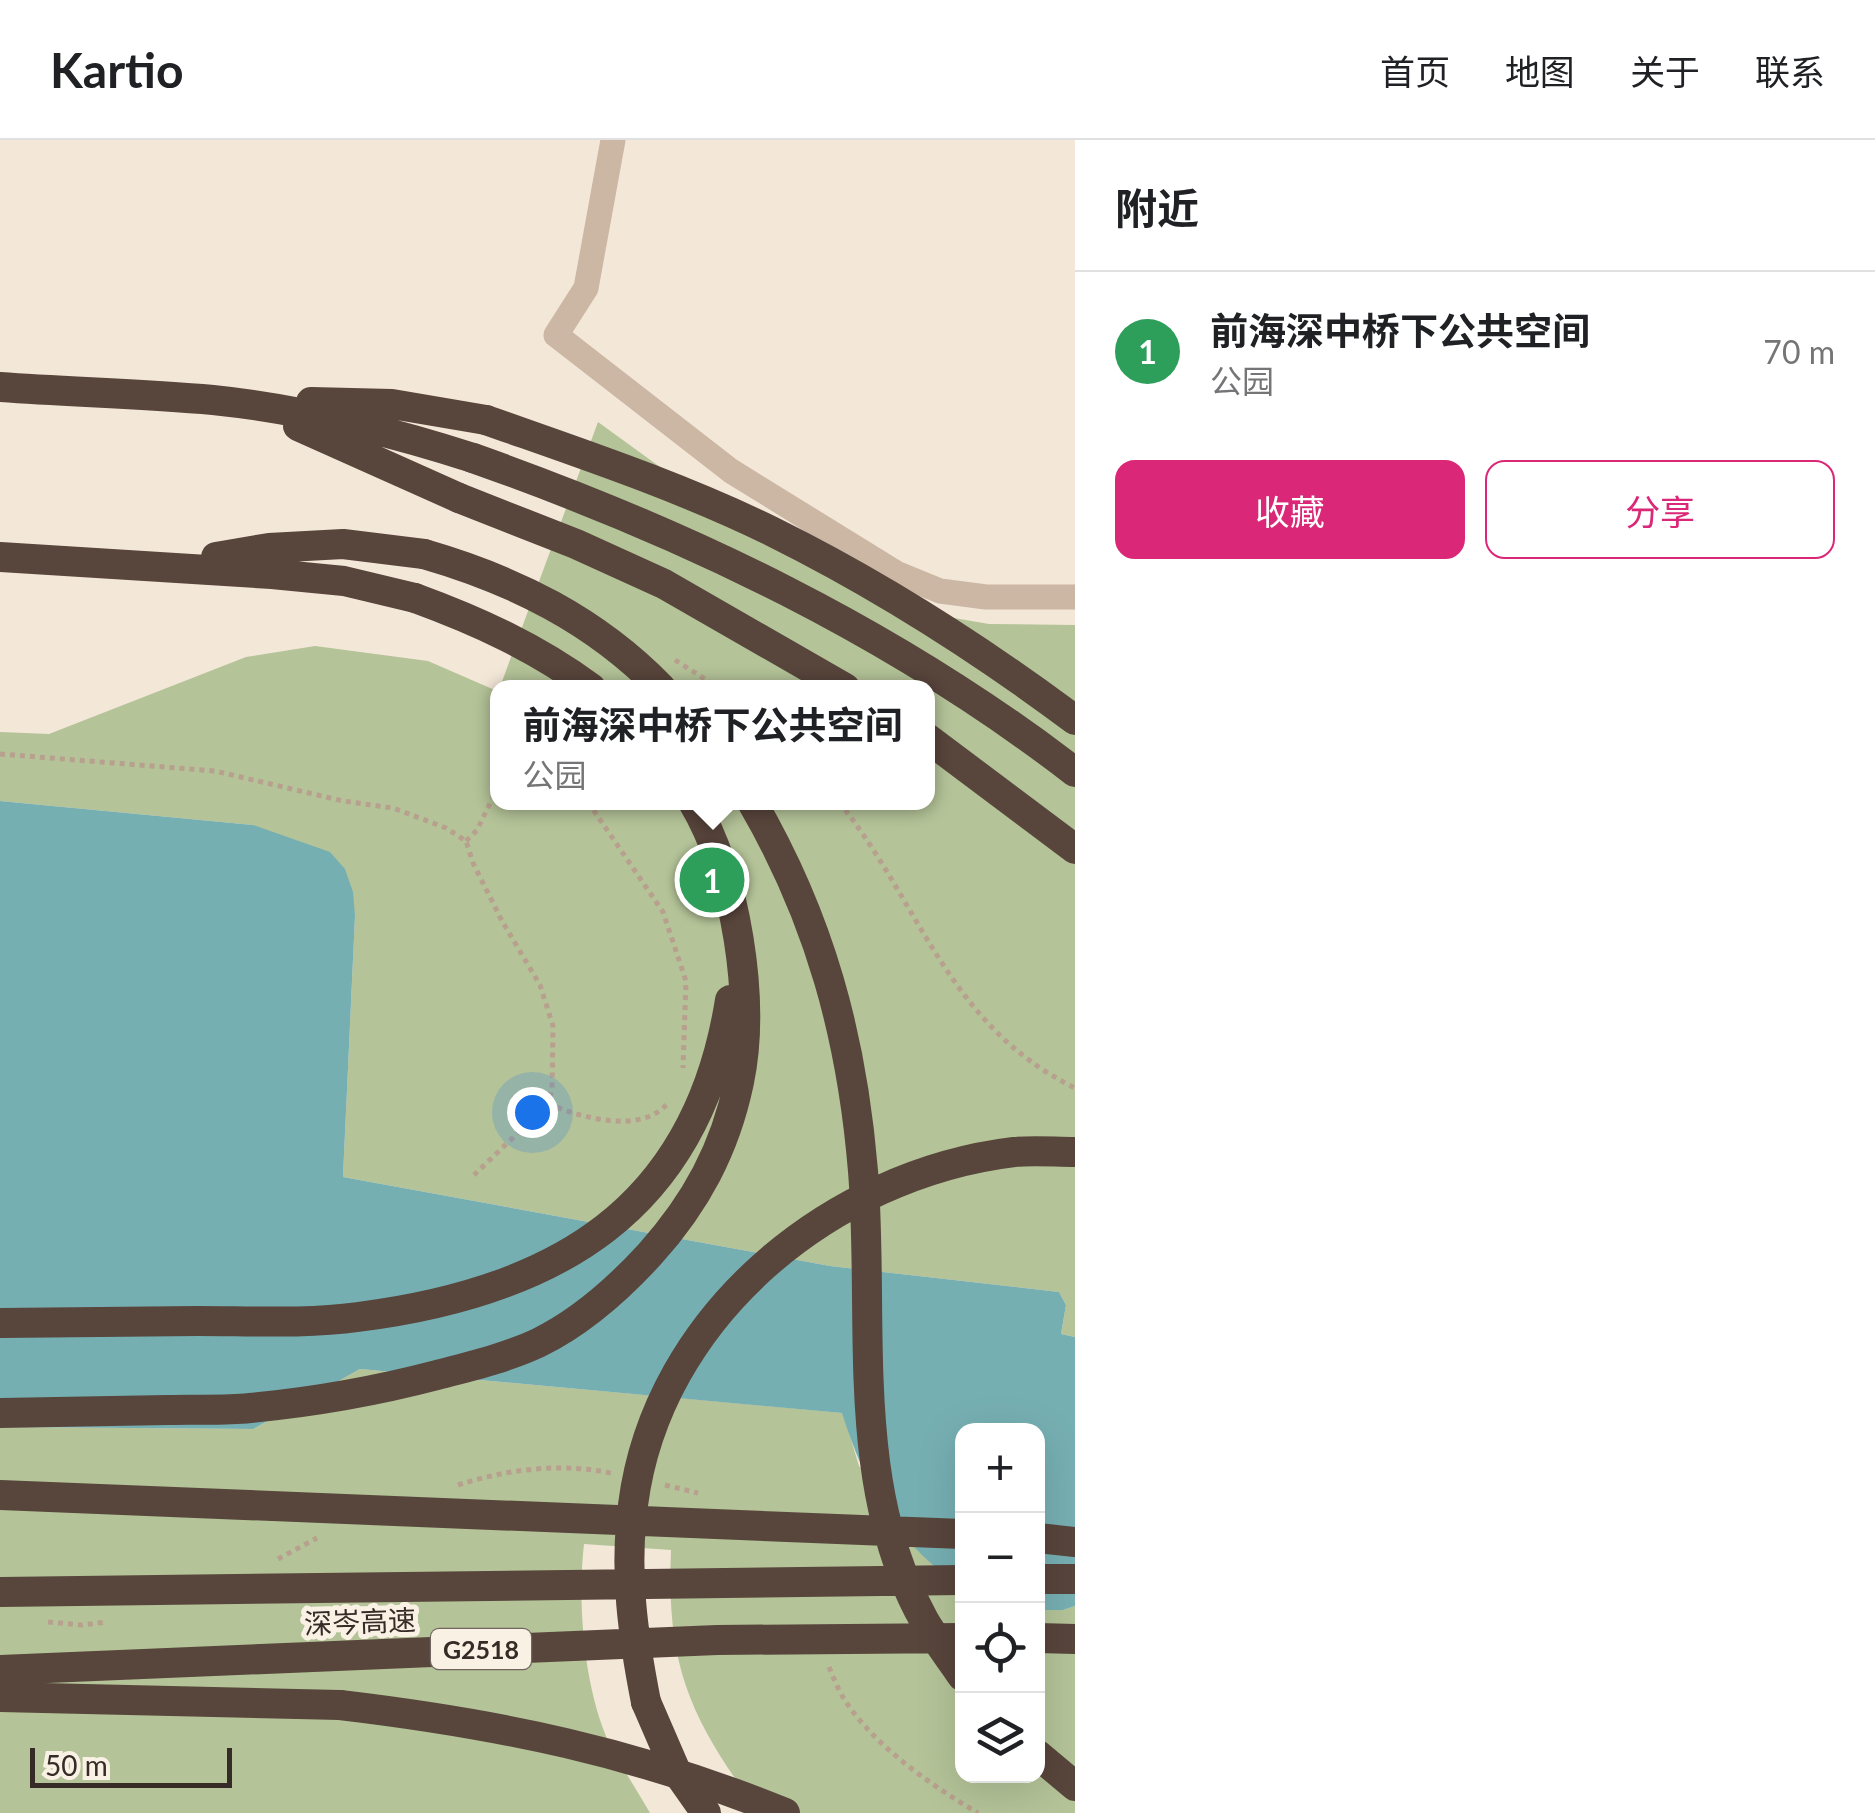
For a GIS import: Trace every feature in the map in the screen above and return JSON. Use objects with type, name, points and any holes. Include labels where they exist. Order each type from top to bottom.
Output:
[{"type":"highway","points":[[0,387],[214,400],[392,404],[486,420],[630,471],[770,531],[902,602],[1075,720]]},
{"type":"highway","points":[[214,400],[409,438],[640,521],[799,595],[950,685],[1075,772]]},
{"type":"highway","points":[[214,400],[271,415],[458,498],[576,544],[664,584],[831,680]]},
{"type":"highway","points":[[169,566],[269,548],[343,544],[424,554],[477,569],[566,612],[607,640],[653,680]]},
{"type":"highway","points":[[0,557],[344,581],[416,598],[509,636],[578,680]]},
{"type":"highway","points":[[935,744],[1075,849]]},
{"type":"highway","points":[[0,1413],[248,1408],[386,1388],[483,1363],[538,1343],[606,1298],[690,1206],[712,1169],[731,1117],[742,1066],[745,987],[725,880],[698,810]]},
{"type":"highway","points":[[756,810],[795,884],[837,1001],[848,1057],[866,1221],[870,1388],[888,1530],[924,1620],[955,1666]]},
{"type":"highway","points":[[0,1323],[356,1318],[502,1286],[550,1265],[626,1212],[658,1180],[692,1126],[713,1079],[726,1029],[738,948]]},
{"type":"highway","points":[[706,1813],[675,1769],[646,1702],[632,1632],[628,1569],[633,1503],[647,1442],[668,1391],[696,1341],[735,1292],[776,1254],[822,1220],[878,1190],[948,1167],[1014,1152],[1075,1152]]},
{"type":"highway","points":[[0,1495],[955,1534]]},
{"type":"highway","points":[[1045,1539],[1075,1542]]},
{"type":"highway","points":[[1045,1580],[1075,1579]]},
{"type":"highway","name":"深岑高速","points":[[0,1592],[955,1580]]},
{"type":"highway","name":"深岑高速","points":[[0,1670],[718,1640],[955,1638]]},
{"type":"highway","points":[[1045,1638],[1075,1639]]},
{"type":"highway","points":[[0,1697],[340,1706],[438,1716],[532,1733],[633,1758],[785,1813]]},
{"type":"highway","points":[[1045,1761],[1075,1786]]},
{"type":"street","points":[[613,140],[586,288],[556,335],[730,471],[896,572],[940,591],[1075,596]]},
{"type":"path","points":[[0,754],[216,771],[343,801],[393,808],[446,828],[466,841],[502,921],[540,985],[553,1026],[554,1061],[548,1104],[474,1175]]},
{"type":"path","points":[[466,841],[477,830],[490,803]]},
{"type":"path","points":[[593,810],[663,912],[686,981],[682,1081]]},
{"type":"path","points":[[845,810],[871,842],[943,969],[978,1012],[1022,1055],[1075,1088]]},
{"type":"path","points":[[548,1104],[572,1114],[604,1120],[640,1118],[663,1109],[672,1095]]},
{"type":"path","points":[[452,1486],[489,1475],[548,1468],[623,1476]]},
{"type":"path","points":[[656,1483],[706,1495]]},
{"type":"path","points":[[272,1563],[320,1536]]},
{"type":"path","points":[[43,1622],[82,1625],[118,1620]]},
{"type":"path","points":[[827,1664],[846,1702],[873,1734],[978,1813]]},
{"type":"green space","points":[[598,422],[751,533],[878,605],[989,624],[1075,625],[1075,1337],[1061,1334],[1066,1305],[1059,1292],[830,1266],[343,1177],[355,916],[253,825],[0,801],[0,732],[49,734],[246,657],[315,646],[428,661],[490,688],[490,810],[935,810],[935,680],[503,680]]},
{"type":"green space","points":[[360,1369],[843,1413],[859,1466],[955,1580],[955,1783],[1045,1783],[1045,1610],[1075,1606],[1075,1813],[760,1813],[716,1749],[688,1691],[673,1628],[671,1550],[584,1544],[582,1619],[594,1699],[610,1745],[650,1813],[0,1813],[0,1427],[253,1429]]},
{"type":"water","points":[[0,801],[253,825],[330,852],[345,869],[353,892],[343,1177],[830,1266],[1059,1292],[1066,1305],[1061,1334],[1075,1337],[1075,1606],[1045,1610],[1045,1423],[955,1423],[955,1583],[918,1551],[886,1512],[862,1466],[842,1413],[360,1369],[253,1429],[0,1427]]},
{"type":"place","name":"前海深中桥下公共空间","points":[[712,880]]}]
